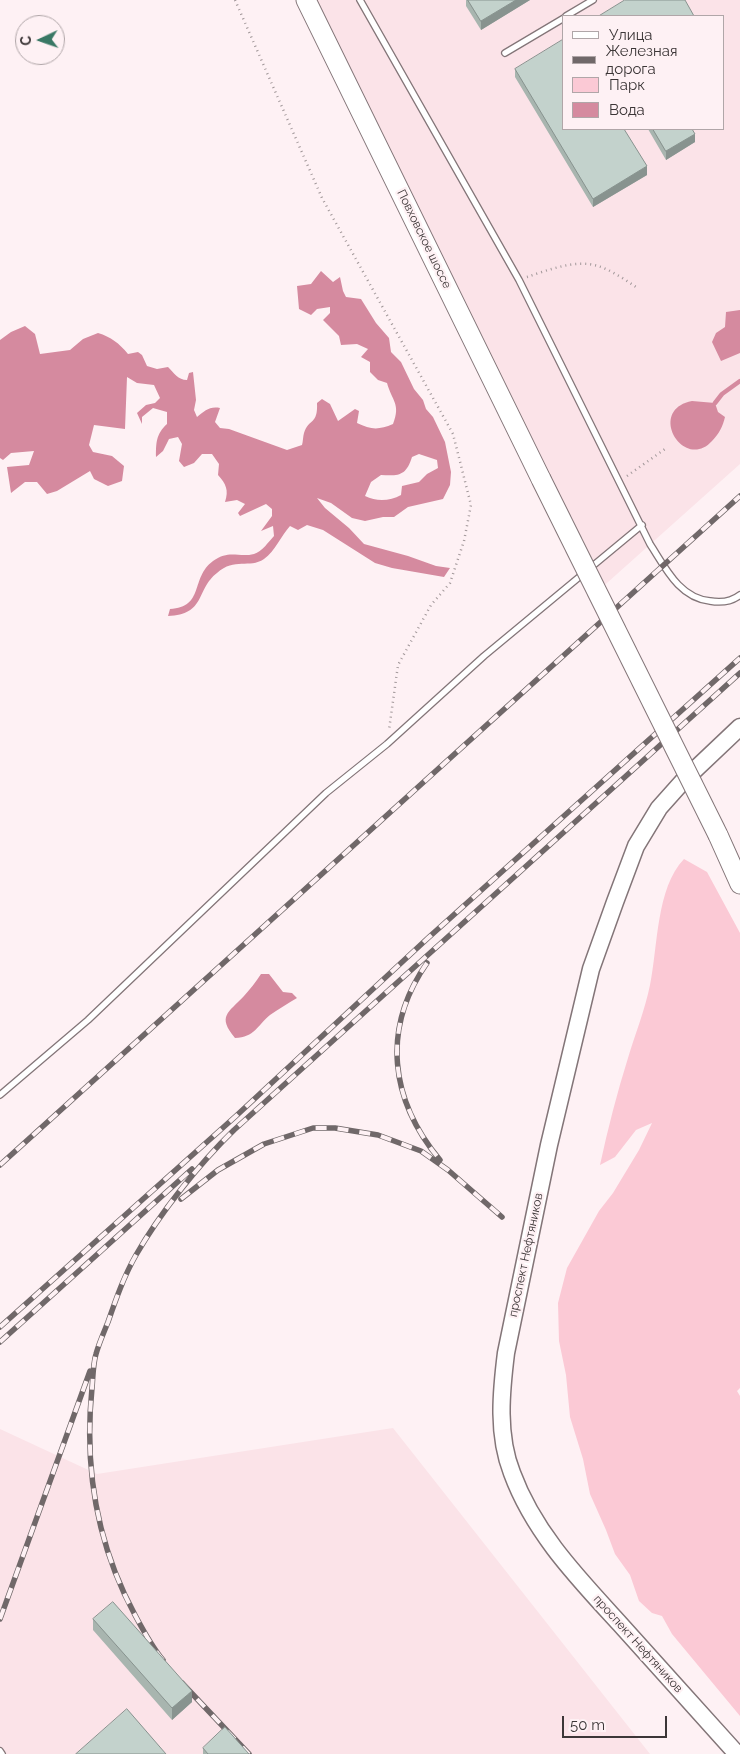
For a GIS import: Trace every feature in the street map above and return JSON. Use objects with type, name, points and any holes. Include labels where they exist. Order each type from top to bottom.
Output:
[{"type":"main road","name":"Повховское шоссе","points":[[306,0],[718,835],[740,884]]},
{"type":"main road","name":"проспект Нефтяников","points":[[737,1754],[568,1566],[541,1532],[526,1506],[512,1473],[504,1447],[501,1416],[506,1353],[547,1154],[591,969],[636,846],[659,808],[684,780],[740,727]]},
{"type":"lane","points":[[360,0],[519,280],[650,544],[673,579],[682,590],[693,597],[722,603],[740,595]]},
{"type":"lane","points":[[568,15],[593,0]]},
{"type":"lane","points":[[505,53],[562,19]]},
{"type":"lane","points":[[0,1096],[88,1020],[326,793],[388,744],[484,656],[642,525]]},
{"type":"path","points":[[235,0],[322,198],[453,434],[471,505],[464,541],[450,583],[431,605],[398,665],[388,744]]},
{"type":"path","points":[[519,280],[548,270],[576,265],[597,265],[636,287]]},
{"type":"path","points":[[620,481],[665,449]]},
{"type":"shaded area","points":[[306,0],[740,0],[740,464],[598,591]]},
{"type":"shaded area","points":[[393,1428],[650,1754],[0,1754],[0,1429],[97,1474]]},
{"type":"green space","points":[[684,859],[707,872],[740,933],[740,1388],[737,1391],[740,1396],[740,1716],[672,1634],[662,1616],[652,1613],[639,1601],[630,1575],[615,1554],[590,1494],[583,1459],[570,1417],[566,1375],[559,1341],[558,1303],[567,1268],[599,1211],[613,1193],[639,1150],[652,1123],[636,1130],[615,1157],[600,1165],[620,1084],[648,994],[663,902],[675,871]]},
{"type":"water","points":[[321,271],[333,282],[340,277],[346,297],[361,299],[376,323],[389,338],[391,352],[401,362],[414,389],[433,417],[445,442],[451,472],[450,485],[443,499],[408,507],[394,517],[383,517],[365,521],[352,518],[331,503],[317,498],[325,508],[349,528],[364,544],[436,566],[450,568],[444,577],[392,568],[375,563],[323,530],[307,525],[298,530],[290,526],[264,559],[253,563],[230,565],[224,568],[210,579],[195,606],[180,615],[168,616],[170,609],[181,607],[193,597],[202,575],[213,561],[224,555],[254,554],[265,546],[274,536],[273,526],[261,531],[272,516],[272,509],[266,504],[240,516],[238,513],[245,504],[237,500],[225,502],[226,487],[218,475],[219,464],[212,454],[202,454],[194,463],[184,467],[179,461],[182,444],[178,437],[169,439],[163,451],[156,457],[157,439],[167,424],[167,412],[153,408],[142,417],[142,424],[137,413],[146,405],[155,403],[160,398],[154,385],[137,383],[127,377],[125,429],[94,425],[89,445],[93,452],[112,456],[124,466],[122,481],[108,486],[94,479],[90,471],[57,491],[47,494],[37,482],[25,482],[11,493],[7,467],[29,465],[34,451],[11,453],[3,460],[0,458],[0,340],[11,332],[25,326],[35,334],[40,354],[70,350],[83,339],[98,333],[107,336],[128,354],[138,352],[142,355],[147,366],[157,369],[168,367],[176,376],[184,380],[187,380],[189,373],[193,372],[196,400],[194,410],[197,417],[210,408],[220,408],[215,422],[220,428],[229,429],[287,450],[302,445],[306,428],[315,418],[317,403],[322,399],[330,404],[338,421],[355,409],[359,411],[357,423],[362,425],[375,428],[393,424],[396,407],[387,383],[378,380],[370,372],[370,362],[361,357],[368,349],[357,344],[341,345],[339,336],[323,320],[330,313],[330,307],[317,309],[311,315],[299,309],[297,286],[311,284]],"holes":[[[419,454],[437,460],[438,468],[427,474],[419,482],[402,486],[401,495],[383,500],[365,496],[371,482],[381,475],[401,474],[407,468],[412,457]]]},
{"type":"water","points":[[740,310],[740,353],[721,361],[712,342],[716,333],[725,327],[726,312]]},
{"type":"water","points":[[692,401],[715,403],[718,412],[725,417],[717,436],[701,449],[691,449],[681,444],[674,436],[671,426],[672,415],[679,407]]},
{"type":"water","points":[[261,974],[269,974],[283,992],[292,993],[297,998],[270,1015],[247,1036],[235,1038],[227,1025],[227,1015]]},
{"type":"building","points":[[468,0],[516,0],[481,21]]},
{"type":"building","points":[[625,0],[685,0],[693,15],[601,15]]},
{"type":"building","points":[[562,40],[562,130],[625,130],[647,166],[593,199],[515,69]]},
{"type":"building","points":[[654,130],[693,130],[695,134],[666,151]]},
{"type":"building","points":[[113,1602],[192,1691],[172,1708],[93,1619]]},
{"type":"building","points":[[127,1709],[166,1754],[76,1754]]},
{"type":"building","points":[[225,1727],[249,1754],[208,1754],[203,1748]]},
{"type":"waterway","points":[[715,403],[722,394],[740,381]]},
{"type":"railway","points":[[0,1165],[740,496]]},
{"type":"railway","points":[[0,1327],[236,1116],[428,938],[740,658]]},
{"type":"railway","points":[[163,1660],[151,1644],[135,1615],[111,1561],[96,1505],[90,1447],[90,1418],[95,1358],[120,1288],[136,1255],[181,1190],[207,1158],[234,1130],[740,673]]},
{"type":"railway","points":[[427,963],[412,988],[403,1013],[398,1039],[398,1064],[402,1089],[410,1113],[423,1137],[440,1160]]},
{"type":"railway","points":[[181,1199],[218,1170],[264,1144],[313,1128],[335,1128],[378,1135],[421,1151],[448,1170],[502,1217]]},
{"type":"railway","points":[[0,1342],[192,1169]]},
{"type":"railway","points":[[0,1619],[90,1371]]},
{"type":"railway","points":[[182,1683],[249,1754]]}]
